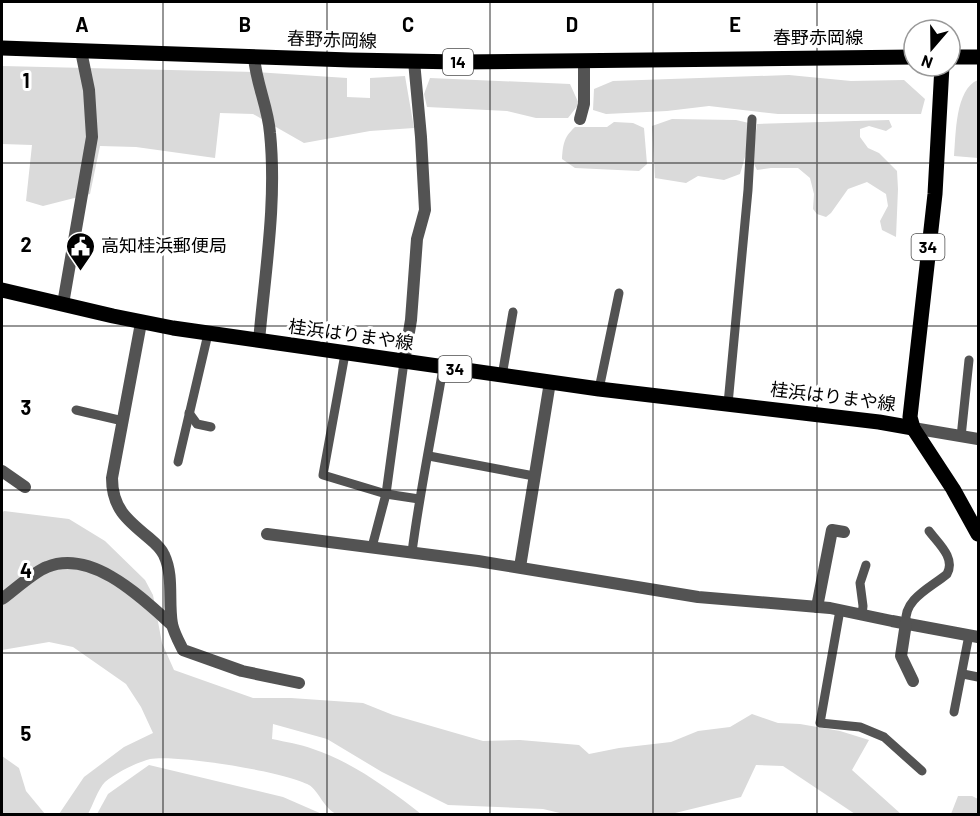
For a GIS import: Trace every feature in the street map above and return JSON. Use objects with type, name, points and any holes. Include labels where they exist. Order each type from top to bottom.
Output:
[{"type":"main road","name":"春野赤岡線","points":[[2,48],[414,61],[902,57]]},
{"type":"main road","points":[[962,57],[978,57]]},
{"type":"main road","name":"桂浜はりまや線","points":[[941,78],[934,194],[910,417],[913,428],[953,489],[978,534]]},
{"type":"main road","name":"桂浜はりまや線","points":[[2,290],[141,323],[208,334],[599,389],[913,428]]},
{"type":"street","points":[[63,304],[92,137],[89,90],[81,51]]},
{"type":"street","points":[[254,57],[255,72],[265,103],[270,133],[273,198],[259,341]]},
{"type":"street","points":[[580,119],[584,104],[584,60]]},
{"type":"street","points":[[404,362],[411,320],[417,239],[425,210],[414,61]]},
{"type":"street","points":[[141,323],[112,478],[112,493],[119,510],[128,521],[158,545],[164,554],[168,567],[172,625],[183,650],[242,671],[299,683]]},
{"type":"street","points":[[520,567],[550,382]]},
{"type":"street","points":[[913,428],[978,439]]},
{"type":"street","points":[[2,471],[25,487]]},
{"type":"street","points":[[817,607],[832,530],[844,532]]},
{"type":"street","points":[[267,534],[520,567],[698,597],[840,610],[974,636]]},
{"type":"street","points":[[2,599],[46,567],[69,562],[99,568],[147,603],[172,625]]},
{"type":"street","points":[[906,623],[901,656],[913,681]]},
{"type":"lane","points":[[728,404],[747,202],[752,118]]},
{"type":"lane","points":[[599,389],[619,293]]},
{"type":"lane","points":[[502,376],[513,312]]},
{"type":"lane","points":[[178,462],[208,334]]},
{"type":"lane","points":[[345,354],[323,475],[386,494],[418,500]]},
{"type":"lane","points":[[961,437],[969,360]]},
{"type":"lane","points":[[372,547],[386,494],[404,362]]},
{"type":"lane","points":[[412,552],[418,500],[429,456],[443,368]]},
{"type":"lane","points":[[76,410],[123,420]]},
{"type":"lane","points":[[189,413],[197,424],[211,427]]},
{"type":"lane","points":[[429,456],[534,476]]},
{"type":"lane","points":[[906,623],[907,609],[911,603],[947,574],[951,568],[950,559],[929,531]]},
{"type":"lane","points":[[862,615],[860,583],[866,565]]},
{"type":"lane","points":[[840,610],[820,723],[860,727],[884,737],[922,771]]},
{"type":"lane","points":[[954,712],[974,636]]},
{"type":"lane","points":[[963,674],[978,677]]},
{"type":"shaded area","points":[[2,66],[255,72],[347,78],[347,97],[370,98],[370,78],[405,76],[414,128],[370,131],[304,143],[253,114],[220,113],[215,158],[136,147],[100,146],[90,194],[43,206],[26,201],[32,145],[2,144]]},
{"type":"shaded area","points":[[789,75],[851,81],[904,80],[925,99],[921,114],[778,114],[709,106],[606,114],[593,110],[594,89],[613,81]]},
{"type":"shaded area","points":[[430,78],[570,84],[579,104],[568,118],[536,118],[507,111],[427,107],[424,94]]},
{"type":"shaded area","points":[[978,80],[978,158],[954,156],[956,125],[961,102],[970,85]]},
{"type":"shaded area","points":[[672,119],[736,120],[749,123],[747,150],[740,174],[724,180],[698,176],[686,183],[655,178],[652,126]]},
{"type":"shaded area","points":[[889,120],[892,127],[886,131],[869,126],[860,129],[860,137],[868,148],[879,153],[897,171],[896,237],[882,230],[880,221],[888,206],[886,194],[867,182],[848,189],[826,217],[817,214],[813,209],[814,194],[810,178],[798,168],[757,170],[752,160],[757,124]]},
{"type":"shaded area","points":[[614,122],[633,123],[644,128],[647,164],[639,171],[575,168],[562,159],[565,141],[575,127],[607,127]]},
{"type":"shaded area","points":[[4,511],[69,519],[105,541],[145,580],[153,595],[162,643],[174,670],[253,698],[363,703],[393,715],[483,741],[520,740],[579,745],[589,754],[671,742],[698,731],[730,727],[752,714],[778,723],[800,724],[840,731],[869,740],[852,770],[901,814],[855,814],[783,766],[756,765],[741,797],[671,814],[564,814],[543,809],[448,805],[382,772],[327,739],[273,724],[272,739],[308,747],[355,768],[384,786],[421,814],[336,814],[312,787],[297,780],[231,765],[163,758],[139,763],[110,778],[100,789],[88,814],[59,814],[84,777],[124,747],[153,733],[141,707],[126,684],[73,647],[49,642],[2,650],[2,513]]},
{"type":"shaded area","points":[[2,756],[19,768],[26,791],[45,814],[2,814]]},
{"type":"shaded area","points":[[149,765],[283,797],[322,814],[97,814],[108,794]]},
{"type":"shaded area","points":[[958,796],[972,796],[978,799],[978,814],[951,814]]},
{"type":"place","name":"高知桂浜郵便局","points":[[80,272]]}]
